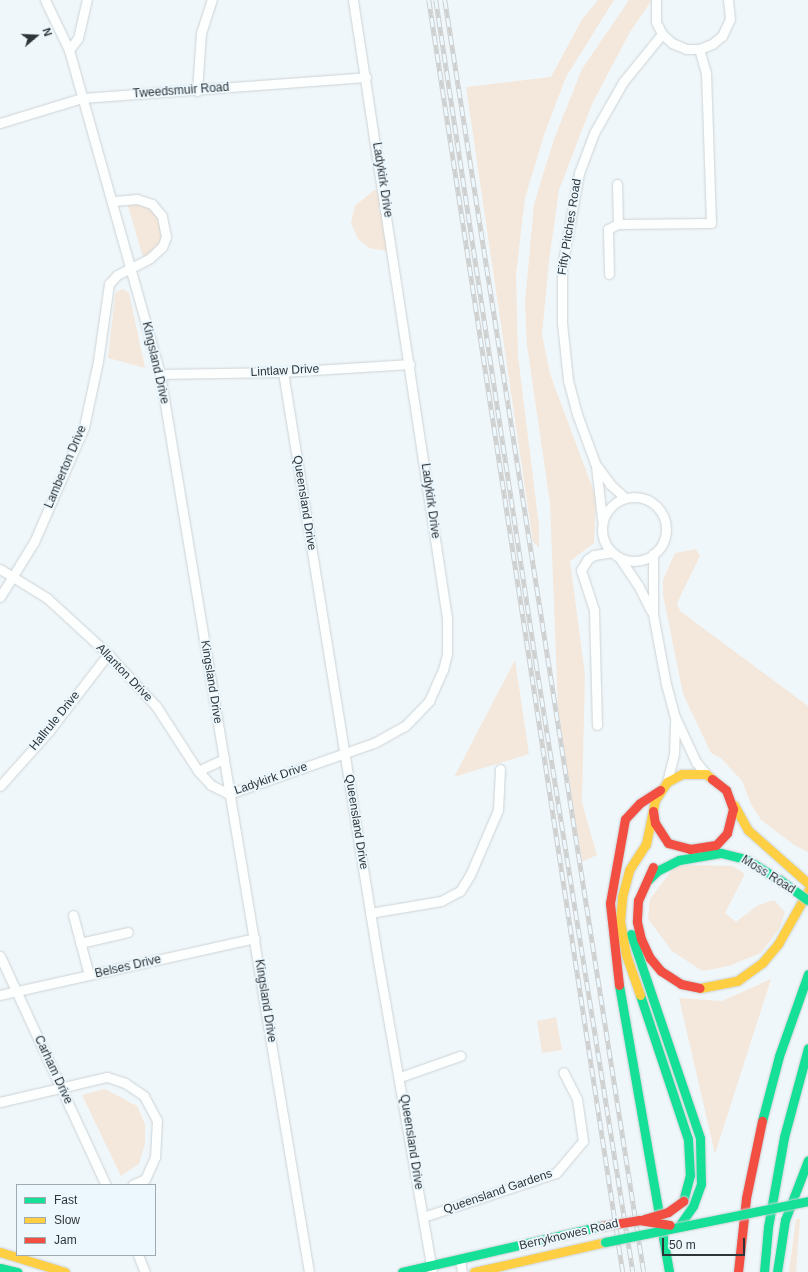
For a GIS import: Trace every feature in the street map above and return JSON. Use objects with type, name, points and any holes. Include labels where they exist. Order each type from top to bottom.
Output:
[{"type":"main road","points":[[669,1272],[619,988],[610,903],[625,819],[640,803],[660,790],[667,782],[686,773],[706,774],[720,783],[730,797],[733,809],[730,828],[716,845],[703,849],[690,850],[653,867],[634,892],[631,908],[632,936],[648,990],[685,1089],[700,1138],[701,1184],[693,1206],[679,1226]]},
{"type":"main road","points":[[639,1220],[668,1212],[683,1201],[690,1175],[688,1139],[632,974],[622,938],[620,910],[624,886],[630,870],[646,844],[653,811],[660,790]]},
{"type":"main road","name":"Moss Road","points":[[730,797],[739,818],[748,830],[808,883]]},
{"type":"main road","points":[[653,811],[655,823],[668,843],[690,850]]},
{"type":"main road","name":"Moss Road","points":[[703,849],[746,859],[780,880],[808,900]]},
{"type":"main road","points":[[646,882],[657,871],[679,860],[721,853]]},
{"type":"main road","points":[[653,867],[641,891],[637,913],[644,948],[661,971],[682,984],[696,988],[710,988],[737,981],[762,963],[778,944],[808,891]]},
{"type":"main road","points":[[738,1272],[746,1198],[763,1114],[778,1056],[808,974]]},
{"type":"main road","points":[[764,1272],[768,1227],[784,1137],[808,1048]]},
{"type":"main road","points":[[777,1272],[785,1220],[808,1160]]},
{"type":"main road","name":"Berryknowes Road","points":[[474,1272],[679,1226],[808,1201]]},
{"type":"main road","name":"Berryknowes Road","points":[[402,1272],[432,1269],[460,1260],[602,1226],[639,1220],[679,1226]]},
{"type":"main road","points":[[0,1252],[65,1272]]},
{"type":"main road","points":[[0,1268],[18,1272]]},
{"type":"street","name":"Kingsland Drive","points":[[45,0],[69,50],[132,267],[160,374],[229,794],[255,938],[309,1272]]},
{"type":"street","points":[[69,50],[78,38],[87,0]]},
{"type":"street","points":[[196,91],[201,33],[212,0]]},
{"type":"street","name":"Ladykirk Drive","points":[[229,794],[346,753],[391,734],[416,716],[437,686],[447,654],[447,618],[410,364],[354,0]]},
{"type":"street","points":[[656,0],[655,17],[662,34],[679,46],[699,49],[712,44],[722,36],[730,19],[728,0]]},
{"type":"street","name":"Fifty Pitches Road","points":[[602,532],[602,505],[595,463],[584,436],[568,380],[562,323],[562,267],[579,173],[594,133],[623,82],[662,34]]},
{"type":"street","points":[[609,274],[608,229],[618,224],[711,223],[706,73],[699,49]]},
{"type":"street","name":"Tweedsmuir Road","points":[[0,123],[82,98],[196,91],[366,77]]},
{"type":"street","points":[[617,184],[618,224]]},
{"type":"street","name":"Lamberton Drive","points":[[0,597],[15,576],[34,542],[84,427],[98,361],[109,284],[117,275],[150,258],[162,247],[166,236],[166,225],[152,204],[137,199],[112,201]]},
{"type":"street","name":"Lintlaw Drive","points":[[160,374],[283,372],[410,364]]},
{"type":"street","name":"Queensland Drive","points":[[283,372],[346,753],[370,913],[400,1077],[432,1269]]},
{"type":"street","name":"Fifty Pitches Road","points":[[595,463],[610,484],[625,498]]},
{"type":"street","points":[[594,555],[615,554],[638,560],[653,554],[663,540],[666,528],[661,512],[655,504],[643,498],[625,498],[613,504],[607,511],[594,555],[584,564],[581,573],[594,610],[597,725]]},
{"type":"street","points":[[602,532],[615,554],[638,585],[653,614]]},
{"type":"street","points":[[653,554],[653,614],[675,717],[696,762],[706,774]]},
{"type":"street","name":"Allanton Drive","points":[[0,568],[15,576],[47,598],[108,654],[156,706],[198,771],[211,785],[229,794]]},
{"type":"street","name":"Hallrule Drive","points":[[0,786],[49,731],[108,654]]},
{"type":"street","points":[[667,782],[674,754],[675,717]]},
{"type":"street","points":[[198,771],[224,759]]},
{"type":"street","points":[[370,913],[441,901],[460,891],[470,875],[498,810],[500,769]]},
{"type":"street","points":[[73,915],[89,975]]},
{"type":"street","points":[[80,943],[128,932]]},
{"type":"street","name":"Belses Drive","points":[[0,996],[255,938]]},
{"type":"street","name":"Carham Drive","points":[[0,956],[106,1184]]},
{"type":"street","points":[[400,1077],[460,1056]]},
{"type":"street","name":"Queensland Gardens","points":[[423,1217],[556,1173],[583,1141],[576,1099],[562,1072]]},
{"type":"street","points":[[0,1102],[107,1078],[125,1084],[144,1096],[157,1120],[155,1157],[145,1178],[134,1184]]},
{"type":"street","points":[[138,1256],[145,1272]]},
{"type":"street","points":[[460,1260],[462,1272]]},
{"type":"shaded area","points":[[598,0],[614,0],[566,77],[544,135],[525,198],[516,274],[518,356],[539,526],[539,548],[533,542],[466,87],[551,77],[581,21]]},
{"type":"shaded area","points":[[629,0],[652,0],[630,32],[592,104],[559,190],[549,261],[542,334],[550,374],[596,497],[594,543],[570,561],[585,675],[582,803],[597,855],[582,862],[558,708],[550,503],[527,345],[525,303],[534,204],[554,139],[582,69]]},
{"type":"shaded area","points":[[374,190],[378,191],[388,251],[369,248],[358,239],[351,223],[355,206]]},
{"type":"shaded area","points":[[136,201],[151,206],[160,217],[164,231],[158,249],[143,257],[127,203]]},
{"type":"shaded area","points":[[123,289],[129,293],[145,368],[108,358],[115,296],[116,292]]},
{"type":"shaded area","points":[[696,549],[700,556],[677,603],[680,611],[808,706],[808,852],[794,845],[761,820],[751,804],[742,781],[721,758],[711,753],[683,694],[663,595],[663,580],[675,553]]},
{"type":"shaded area","points":[[515,660],[529,754],[454,777]]},
{"type":"shaded area","points":[[675,866],[733,866],[745,874],[725,913],[736,922],[758,905],[774,900],[785,912],[780,928],[761,953],[729,966],[702,971],[672,951],[648,919],[650,899]]},
{"type":"shaded area","points":[[771,979],[715,1154],[679,998],[722,1001]]},
{"type":"shaded area","points":[[556,1017],[562,1050],[542,1053],[537,1021]]},
{"type":"shaded area","points":[[105,1089],[137,1106],[145,1124],[145,1144],[139,1164],[121,1176],[82,1095]]},
{"type":"shaded area","points":[[796,1219],[800,1219],[796,1272],[789,1272]]},
{"type":"railway","points":[[429,0],[623,1272]]},
{"type":"railway","points":[[436,0],[536,662],[633,1272]]},
{"type":"railway","points":[[445,0],[644,1272]]},
{"type":"traffic: fast","points":[[709,850],[746,859],[780,880]]},
{"type":"traffic: fast","points":[[648,880],[657,871],[679,860],[721,853]]},
{"type":"traffic: fast","points":[[780,880],[808,900]]},
{"type":"traffic: fast","points":[[631,934],[700,1138],[701,1184],[693,1206],[679,1226]]},
{"type":"traffic: fast","points":[[762,1121],[779,1056],[808,974]]},
{"type":"traffic: fast","points":[[619,985],[669,1272]]},
{"type":"traffic: fast","points":[[640,995],[688,1139],[690,1175],[683,1201]]},
{"type":"traffic: fast","points":[[764,1272],[768,1227],[784,1137],[808,1048]]},
{"type":"traffic: fast","points":[[777,1272],[785,1220],[808,1160]]},
{"type":"traffic: fast","points":[[605,1242],[808,1201]]},
{"type":"traffic: fast","points":[[402,1272],[602,1226]]},
{"type":"traffic: fast","points":[[0,1268],[18,1272]]},
{"type":"traffic: slow","points":[[640,995],[626,955],[620,922],[622,897],[629,870],[646,844],[655,800],[667,782],[682,774],[706,774],[712,779]]},
{"type":"traffic: slow","points":[[734,805],[748,830],[808,883]]},
{"type":"traffic: slow","points":[[700,988],[737,981],[762,963],[778,944],[808,891]]},
{"type":"traffic: slow","points":[[474,1272],[605,1242]]},
{"type":"traffic: slow","points":[[0,1252],[65,1272]]},
{"type":"traffic: jam","points":[[653,811],[655,823],[668,843],[690,849],[716,845],[727,833],[733,809],[726,790],[712,779]]},
{"type":"traffic: jam","points":[[619,985],[610,903],[625,819],[640,803],[660,790]]},
{"type":"traffic: jam","points":[[653,867],[638,900],[637,922],[641,939],[650,958],[661,971],[681,984],[700,988]]},
{"type":"traffic: jam","points":[[738,1272],[746,1198],[762,1121]]},
{"type":"traffic: jam","points":[[644,1219],[668,1212],[683,1201]]},
{"type":"traffic: jam","points":[[602,1226],[639,1220],[670,1225]]}]
